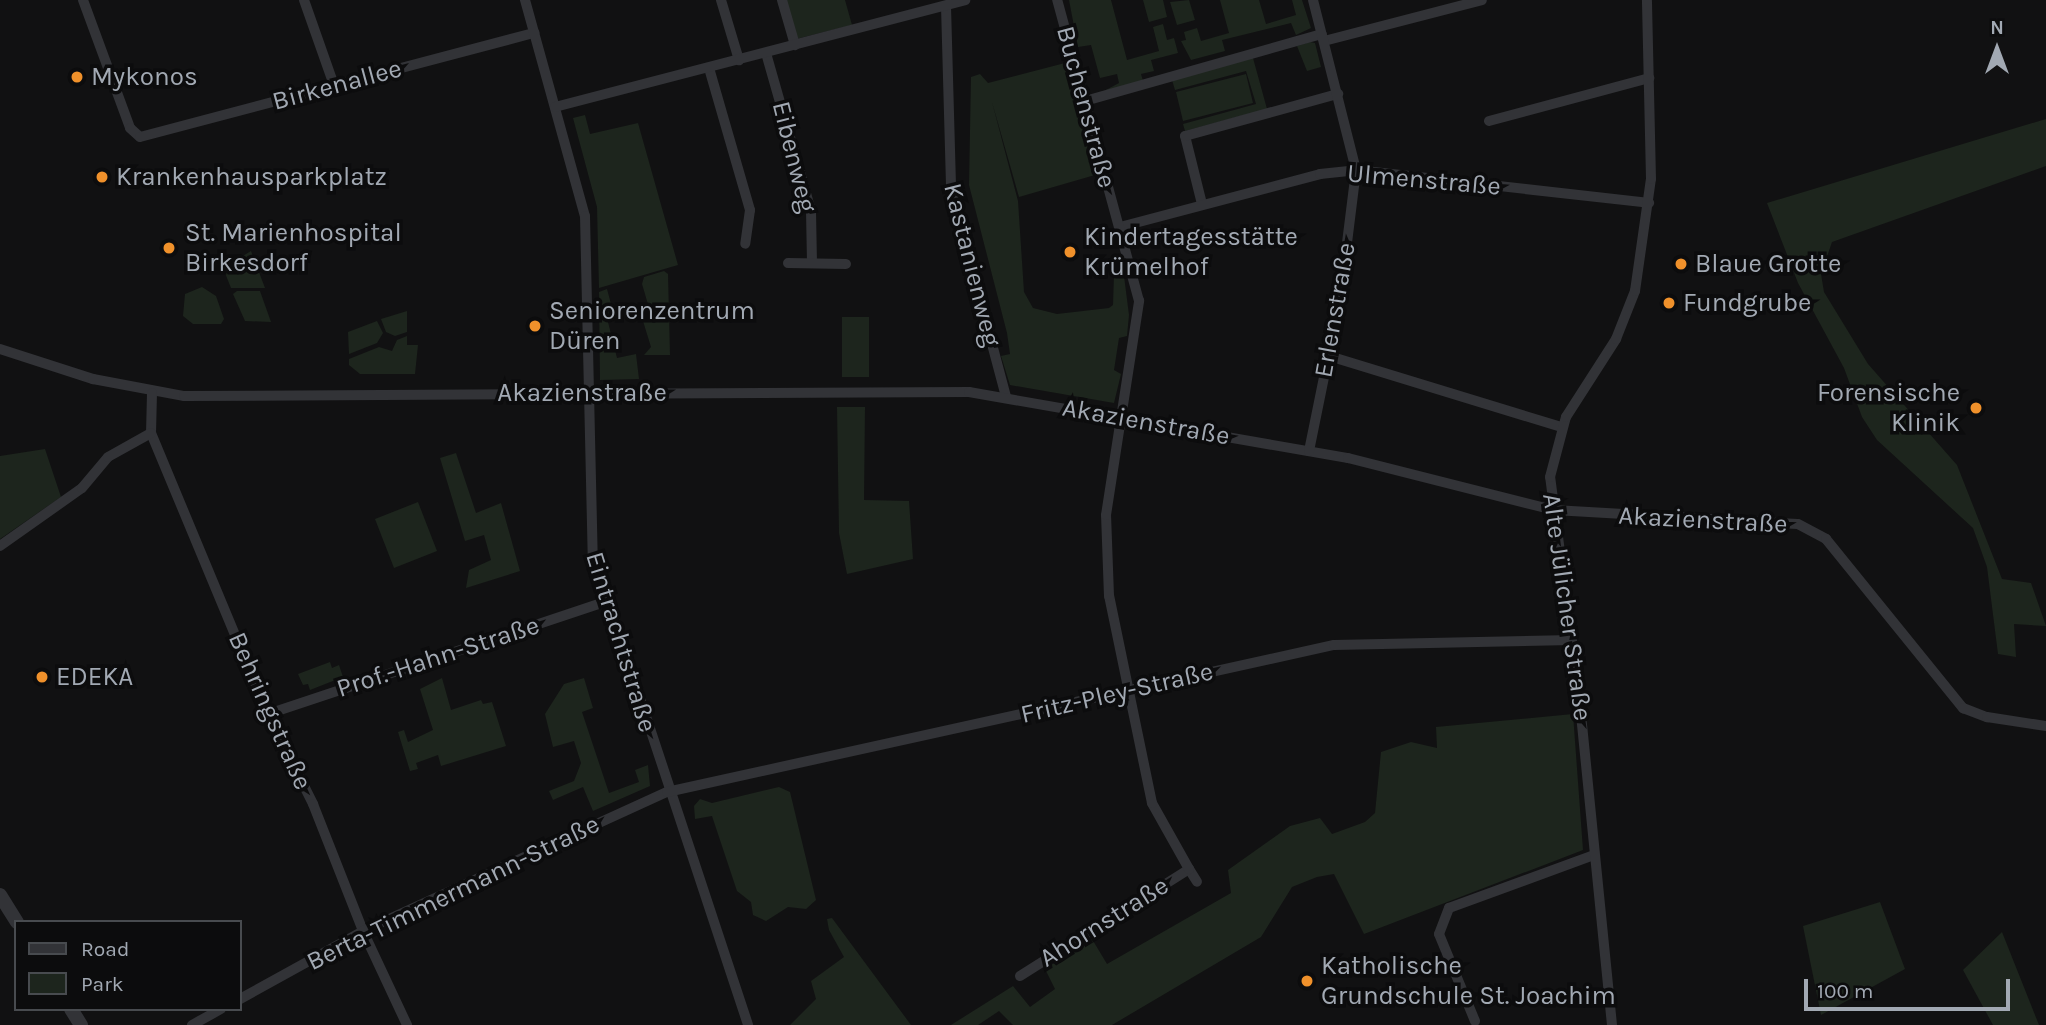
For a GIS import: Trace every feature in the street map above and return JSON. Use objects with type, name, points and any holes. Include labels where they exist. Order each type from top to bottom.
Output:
[{"type":"street","name":"Birkenallee","points":[[83,0],[130,128],[140,137],[535,33]]},
{"type":"street","points":[[304,0],[334,85]]},
{"type":"street","name":"Eintrachtstraße","points":[[525,0],[582,194],[589,243],[590,538],[667,792],[748,1025]]},
{"type":"street","points":[[721,0],[739,60]]},
{"type":"street","points":[[782,0],[795,45]]},
{"type":"street","points":[[555,107],[965,0]]},
{"type":"street","name":"Buchenstraße","points":[[1057,0],[1139,301],[1122,419]]},
{"type":"street","points":[[1313,0],[1356,170]]},
{"type":"street","points":[[1085,101],[1323,37],[1482,0]]},
{"type":"street","name":"Alte Jülicher Straße","points":[[1612,1025],[1572,640],[1550,477],[1561,427],[1626,319],[1649,203],[1647,0]]},
{"type":"street","name":"Kastanienweg","points":[[946,6],[951,190],[1006,397]]},
{"type":"street","name":"Eibenweg","points":[[766,53],[811,211],[812,262]]},
{"type":"street","points":[[709,68],[750,210],[746,244]]},
{"type":"street","points":[[1489,121],[1649,78]]},
{"type":"street","points":[[1202,204],[1185,136],[1338,94]]},
{"type":"street","name":"Ulmenstraße","points":[[1120,227],[1320,174],[1356,170],[1649,203]]},
{"type":"street","name":"Erlenstraße","points":[[1309,451],[1329,356],[1356,170]]},
{"type":"street","points":[[788,263],[846,264]]},
{"type":"street","name":"Akazienstraße","points":[[0,349],[152,393],[225,396],[939,391],[1006,397],[1309,451],[1554,510],[1784,522],[1814,530],[1826,539],[1963,708],[1987,717],[2046,726]]},
{"type":"street","points":[[1329,356],[1561,427]]},
{"type":"street","name":"Behringstraße","points":[[152,393],[151,433],[268,714],[313,804],[363,931],[407,1025]]},
{"type":"street","name":"Ahornstraße","points":[[1122,419],[1106,516],[1106,557],[1126,690],[1152,803],[1197,882]]},
{"type":"street","points":[[0,546],[82,488],[108,457],[151,433]]},
{"type":"street","name":"Prof.-Hahn-Straße","points":[[268,714],[607,601]]},
{"type":"street","name":"Fritz-Pley-Straße","points":[[667,792],[1334,645],[1572,640]]},
{"type":"street","name":"Berta-Timmermann-Straße","points":[[242,998],[363,931],[667,792]]},
{"type":"street","points":[[1475,1021],[1439,934],[1449,908],[1594,855]]},
{"type":"street","name":"Ahornstraße","points":[[1020,976],[1189,869]]},
{"type":"street","points":[[0,895],[16,920]]},
{"type":"street","points":[[192,1025],[217,1011]]},
{"type":"green space","points":[[785,0],[845,0],[852,25],[796,39]]},
{"type":"green space","points":[[1069,0],[1111,0],[1127,60],[1159,51],[1153,27],[1163,24],[1167,40],[1174,38],[1178,53],[1151,60],[1154,71],[1141,74],[1143,81],[1104,91],[1119,83],[1117,74],[1100,78],[1091,45],[1078,47]]},
{"type":"green space","points":[[1143,0],[1163,0],[1167,17],[1149,22]]},
{"type":"green space","points":[[1189,0],[1195,20],[1177,25],[1170,2]]},
{"type":"green space","points":[[1220,0],[1259,0],[1266,24],[1296,15],[1292,0],[1302,0],[1311,28],[1296,35],[1291,23],[1222,40],[1225,51],[1191,60],[1181,41],[1186,40],[1184,32],[1197,28],[1201,41],[1229,33]]},
{"type":"green space","points":[[1315,43],[1321,67],[1307,71],[1297,46]]},
{"type":"green space","points":[[1253,58],[1267,109],[1185,131],[1183,124],[1256,104],[1246,71],[1175,90],[1172,80]]},
{"type":"green space","points":[[1065,63],[1095,175],[1019,197],[992,102],[1018,201],[1024,292],[1033,308],[1057,314],[1109,308],[1113,305],[1114,274],[1124,276],[1129,315],[1127,336],[1119,338],[1114,370],[1121,374],[1114,403],[1010,385],[1001,356],[1010,354],[1007,333],[969,185],[971,77],[980,74],[988,83]]},
{"type":"green space","points":[[1246,74],[1253,103],[1183,121],[1176,92]]},
{"type":"green space","points":[[585,115],[590,134],[638,123],[678,265],[599,288],[597,207],[573,118]]},
{"type":"green space","points":[[2046,119],[2046,166],[1832,242],[1821,274],[1824,292],[1868,364],[1957,465],[2002,579],[2031,583],[2046,626],[2014,624],[2016,657],[1998,654],[1987,567],[1973,528],[1877,440],[1862,417],[1844,368],[1798,283],[1767,203]]},
{"type":"green space","points":[[251,251],[265,288],[231,288],[223,268]]},
{"type":"green space","points":[[664,271],[668,274],[670,355],[644,355],[651,347],[643,321],[650,311],[642,284],[644,277]]},
{"type":"green space","points":[[202,287],[216,296],[224,319],[221,324],[193,324],[183,316],[185,294]]},
{"type":"green space","points":[[607,289],[615,319],[608,322],[617,358],[636,354],[639,379],[600,380],[599,292]]},
{"type":"green space","points":[[237,291],[260,291],[271,322],[245,321],[233,294]]},
{"type":"green space","points":[[407,311],[407,332],[395,336],[386,332],[381,319]]},
{"type":"green space","points":[[842,317],[869,317],[869,377],[842,377]]},
{"type":"green space","points":[[377,321],[383,333],[377,343],[349,354],[348,332]]},
{"type":"green space","points":[[407,336],[407,345],[418,345],[415,374],[360,374],[349,365],[349,359],[379,347],[392,351],[397,340]]},
{"type":"green space","points":[[837,407],[865,407],[864,500],[909,501],[913,559],[847,574],[839,533]]},
{"type":"green space","points":[[45,449],[61,497],[0,539],[0,456]]},
{"type":"green space","points":[[456,453],[476,513],[501,503],[520,571],[466,588],[469,570],[491,560],[484,535],[465,541],[440,458]]},
{"type":"green space","points":[[418,502],[437,551],[394,568],[375,519]]},
{"type":"green space","points":[[330,662],[332,668],[339,665],[343,677],[310,690],[308,684],[303,685],[298,674]]},
{"type":"green space","points":[[442,678],[451,710],[481,700],[483,704],[492,702],[506,746],[441,766],[438,755],[416,763],[418,769],[410,771],[398,732],[404,730],[408,742],[433,730],[420,689]]},
{"type":"green space","points":[[584,678],[593,708],[582,712],[609,793],[639,782],[635,770],[648,765],[650,786],[593,811],[583,787],[553,800],[549,791],[574,781],[581,763],[574,741],[553,747],[545,714],[564,684]]},
{"type":"green space","points":[[1573,714],[1583,850],[1364,934],[1334,874],[1317,877],[1292,887],[1261,937],[1112,1025],[1013,1025],[999,1011],[978,1025],[951,1025],[1013,986],[1030,1007],[1055,989],[1045,969],[1092,939],[1107,964],[1231,893],[1228,870],[1290,826],[1320,818],[1332,834],[1365,822],[1375,813],[1381,752],[1411,742],[1437,748],[1436,727]]},
{"type":"green space","points":[[779,787],[790,792],[816,900],[806,909],[788,907],[766,921],[753,915],[751,902],[737,891],[712,816],[695,819],[694,806],[700,799],[712,803]]},
{"type":"green space","points":[[1880,902],[1905,969],[1821,1015],[1803,926]]},
{"type":"green space","points":[[832,918],[911,1025],[790,1025],[816,999],[811,981],[844,957],[829,930],[827,919]]},
{"type":"green space","points":[[2002,932],[2039,1025],[1993,1025],[1963,970]]},
{"type":"place","name":"Mykonos","points":[[77,77]]},
{"type":"place","name":"Krankenhausparkplatz","points":[[102,177]]},
{"type":"place","name":"St. Marienhospital Birkesdorf","points":[[169,248]]},
{"type":"place","name":"Kindertagesstätte Krümelhof","points":[[1070,252]]},
{"type":"place","name":"Blaue Grotte","points":[[1681,264]]},
{"type":"place","name":"Fundgrube","points":[[1669,303]]},
{"type":"place","name":"Seniorenzentrum Düren","points":[[535,326]]},
{"type":"place","name":"Forensische Klinik","points":[[1976,408]]},
{"type":"place","name":"EDEKA","points":[[42,677]]},
{"type":"place","name":"Katholische Grundschule St. Joachim","points":[[1307,981]]}]
